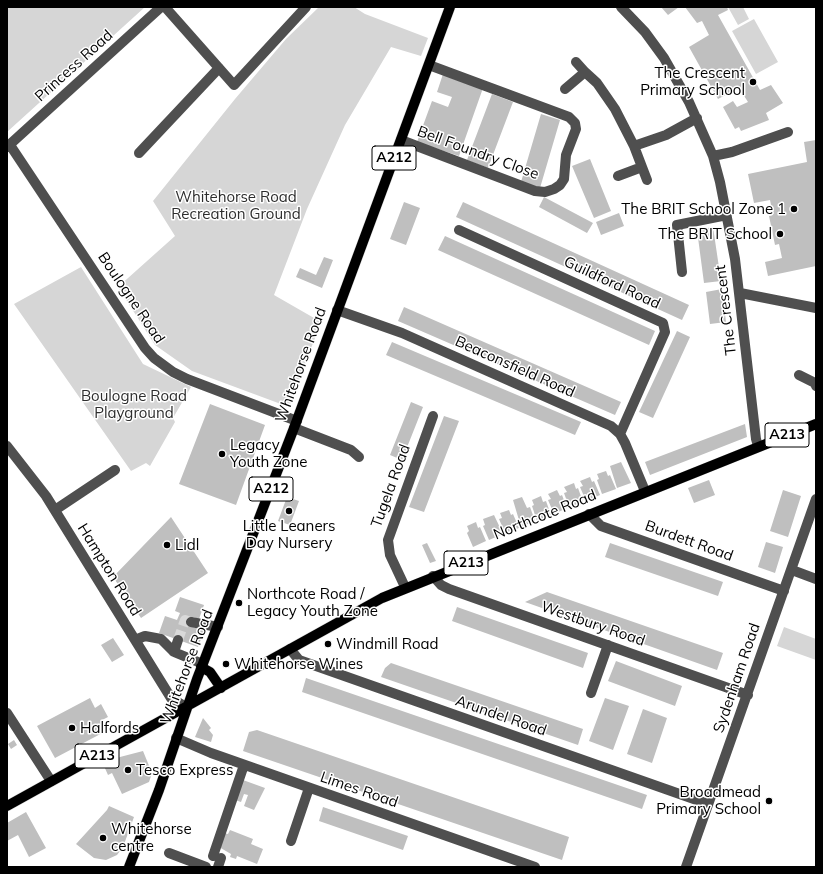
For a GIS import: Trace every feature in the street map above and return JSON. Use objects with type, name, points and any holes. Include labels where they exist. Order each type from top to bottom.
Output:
[{"type":"main road","name":"Whitehorse Road","points":[[130,867],[154,803],[186,707],[295,425],[450,7]]},
{"type":"main road","name":"Northcote Road","points":[[186,707],[357,610],[405,587],[816,424]]},
{"type":"main road","points":[[202,666],[210,672],[221,688]]},
{"type":"main road","name":"A213","points":[[7,806],[186,707]]},
{"type":"street","name":"Princess Road","points":[[8,146],[161,7]]},
{"type":"street","points":[[165,7],[234,85],[306,7]]},
{"type":"street","name":"The Crescent","points":[[621,7],[645,32],[664,58],[697,118],[713,156],[727,215],[740,292],[758,446]]},
{"type":"street","points":[[576,62],[603,90],[634,146],[647,180]]},
{"type":"street","name":"Bell Foundry Close","points":[[401,140],[507,182],[535,191],[545,192],[554,189],[560,185],[564,179],[566,155],[576,129],[575,123],[569,117],[429,65]]},
{"type":"street","points":[[139,153],[219,68]]},
{"type":"street","points":[[565,89],[585,72]]},
{"type":"street","points":[[634,146],[666,135],[697,118]]},
{"type":"street","points":[[713,156],[732,152],[788,132]]},
{"type":"street","name":"Boulogne Road","points":[[8,146],[145,348],[154,358],[173,372],[187,379],[351,450],[359,457]]},
{"type":"street","points":[[618,176],[642,167]]},
{"type":"street","points":[[682,272],[677,226],[727,215]]},
{"type":"street","name":"Guildford Road","points":[[459,230],[663,323],[665,332],[620,434]]},
{"type":"street","points":[[740,292],[816,308]]},
{"type":"street","name":"Beaconsfield Road","points":[[337,310],[402,333],[611,426],[620,434],[628,449],[645,491]]},
{"type":"street","points":[[799,375],[815,383],[816,386]]},
{"type":"street","name":"Tugela Road","points":[[405,587],[390,555],[388,540],[433,416]]},
{"type":"street","name":"Hampton Road","points":[[7,446],[11,459],[55,510],[171,698],[186,707]]},
{"type":"street","points":[[55,510],[115,470]]},
{"type":"street","name":"Sydenham Road","points":[[686,867],[816,499]]},
{"type":"street","name":"Burdett Road","points":[[589,514],[601,526],[784,591]]},
{"type":"street","points":[[792,570],[816,579]]},
{"type":"street","name":"Westbury Road","points":[[433,576],[441,585],[449,589],[748,695]]},
{"type":"street","points":[[191,622],[218,627]]},
{"type":"street","points":[[135,640],[145,636],[160,639],[174,652],[202,666]]},
{"type":"street","points":[[174,652],[178,640]]},
{"type":"street","points":[[591,693],[608,645]]},
{"type":"street","name":"Arundel Road","points":[[290,649],[300,660],[708,804]]},
{"type":"street","points":[[7,714],[52,781]]},
{"type":"street","name":"Limes Road","points":[[176,738],[244,765],[535,867]]},
{"type":"street","points":[[217,860],[244,765]]},
{"type":"street","points":[[292,841],[309,788]]},
{"type":"street","points":[[170,853],[206,867]]},
{"type":"green space","points":[[7,7],[145,7],[7,132]]},
{"type":"green space","name":"Whitehorse Road Recreation Ground","points":[[319,7],[354,7],[365,14],[428,38],[421,56],[391,47],[345,125],[307,209],[274,295],[321,322],[289,407],[192,371],[155,345],[118,287],[175,236],[153,201],[235,99],[286,39]]},
{"type":"green space","points":[[728,7],[743,7],[749,19],[738,25]]},
{"type":"green space","points":[[754,19],[778,62],[756,74],[732,31]]},
{"type":"green space","name":"Boulogne Road Playground","points":[[81,267],[143,364],[191,387],[173,418],[175,422],[150,466],[146,463],[131,471],[14,304]]},
{"type":"green space","points":[[784,627],[816,639],[816,660],[777,646]]},
{"type":"building","points":[[661,7],[679,7],[668,15]]},
{"type":"building","points":[[685,7],[727,7],[728,10],[718,15],[760,90],[771,85],[783,103],[766,113],[769,120],[741,131],[739,127],[735,129],[723,107],[733,101],[737,107],[748,102],[739,88],[718,99],[689,47],[709,35],[702,21],[697,23]]},
{"type":"building","points":[[443,74],[483,88],[459,156],[417,142],[432,101],[448,107],[452,97],[437,92]]},
{"type":"building","points":[[492,94],[513,102],[488,168],[467,160]]},
{"type":"building","points":[[541,114],[560,120],[540,188],[521,182]]},
{"type":"building","name":"The BRIT School Zone 1","points":[[816,140],[816,266],[768,276],[765,262],[782,258],[779,244],[775,245],[769,216],[773,215],[770,200],[754,203],[748,174],[807,162],[804,142]]},
{"type":"building","points":[[590,159],[611,211],[594,218],[572,166]]},
{"type":"building","points":[[544,197],[593,223],[587,233],[539,207]]},
{"type":"building","points":[[404,202],[420,208],[406,245],[390,239]]},
{"type":"building","points":[[463,202],[689,305],[682,320],[456,217]]},
{"type":"building","points":[[619,213],[624,226],[601,235],[596,222]]},
{"type":"building","points":[[713,227],[721,281],[704,283],[697,230]]},
{"type":"building","points":[[445,236],[655,331],[649,345],[438,250]]},
{"type":"building","points":[[324,257],[333,260],[322,288],[296,277],[300,268],[316,275]]},
{"type":"building","points":[[722,289],[726,322],[710,324],[706,292]]},
{"type":"building","points":[[404,307],[621,402],[615,415],[398,321]]},
{"type":"building","points":[[677,331],[690,337],[653,418],[639,412]]},
{"type":"building","points":[[392,342],[581,422],[575,435],[386,355]]},
{"type":"building","points":[[411,402],[423,407],[402,460],[390,455]]},
{"type":"building","name":"Legacy Youth Zone","points":[[210,404],[265,425],[236,505],[179,484]]},
{"type":"building","points":[[444,416],[459,421],[424,512],[409,507]]},
{"type":"building","points":[[745,424],[747,437],[650,475],[645,462]]},
{"type":"building","points":[[621,462],[631,483],[617,488],[610,466]]},
{"type":"building","points":[[606,471],[608,476],[610,475],[616,489],[602,494],[597,480],[599,479],[597,474]]},
{"type":"building","points":[[590,477],[592,482],[594,481],[600,495],[586,501],[580,487],[583,486],[580,481]]},
{"type":"building","points":[[709,480],[715,495],[694,503],[688,488]]},
{"type":"building","points":[[574,483],[576,489],[578,488],[583,502],[569,507],[564,493],[567,492],[564,487]]},
{"type":"building","points":[[557,490],[560,496],[562,495],[567,508],[554,514],[548,500],[551,499],[548,494]]},
{"type":"building","points":[[783,490],[801,496],[788,537],[770,531]]},
{"type":"building","points":[[541,496],[543,502],[546,501],[551,515],[537,521],[532,506],[534,505],[532,500]]},
{"type":"building","name":"Little Leaners Day Nursery","points":[[287,497],[299,501],[290,525],[278,521]]},
{"type":"building","points":[[522,497],[527,508],[530,507],[535,521],[521,527],[513,500]]},
{"type":"building","points":[[509,510],[511,515],[513,514],[519,528],[505,533],[499,519],[502,518],[500,513]]},
{"type":"building","points":[[494,515],[503,534],[489,540],[483,526],[485,525],[483,519]]},
{"type":"building","name":"Lidl","points":[[171,517],[208,573],[141,618],[113,577]]},
{"type":"building","points":[[476,522],[478,528],[480,527],[486,541],[473,547],[467,533],[469,531],[467,526]]},
{"type":"building","points":[[766,542],[783,547],[775,573],[758,567]]},
{"type":"building","points":[[427,543],[436,561],[430,563],[422,545]]},
{"type":"building","points":[[610,543],[723,582],[718,596],[605,557]]},
{"type":"building","points":[[547,592],[723,653],[717,670],[525,602]]},
{"type":"building","points":[[180,597],[204,605],[199,619],[193,617],[190,626],[204,631],[198,647],[159,633],[165,616],[177,620],[180,613],[175,611]]},
{"type":"building","points":[[457,607],[588,653],[583,668],[452,621]]},
{"type":"building","points":[[113,638],[124,655],[112,662],[101,645]]},
{"type":"building","points":[[616,661],[682,686],[675,706],[608,681]]},
{"type":"building","points":[[391,663],[583,729],[578,745],[381,677],[385,668]]},
{"type":"building","points":[[306,678],[647,795],[642,809],[302,692]]},
{"type":"building","name":"Halfords","points":[[90,698],[95,708],[101,704],[108,717],[102,720],[108,730],[55,758],[37,726]]},
{"type":"building","points":[[605,698],[629,706],[613,750],[589,741]]},
{"type":"building","points":[[643,709],[667,718],[652,763],[627,754]]},
{"type":"building","points":[[203,718],[211,728],[209,730],[213,735],[211,742],[195,737]]},
{"type":"building","points":[[257,730],[569,837],[562,860],[243,751],[249,732]]},
{"type":"building","points":[[14,740],[17,745],[11,749],[8,744]]},
{"type":"building","name":"Tesco Express","points":[[143,751],[152,773],[149,782],[122,794],[112,773],[108,775],[104,766],[120,757]]},
{"type":"building","points":[[243,780],[265,788],[254,810],[244,806],[248,795],[244,794],[241,802],[235,800]]},
{"type":"building","name":"Whitehorse centre","points":[[109,806],[134,817],[123,847],[117,855],[106,860],[94,858],[76,844]]},
{"type":"building","points":[[323,807],[408,836],[403,850],[319,821]]},
{"type":"building","points":[[26,812],[46,848],[29,857],[18,835],[7,841],[7,823]]},
{"type":"building","points":[[230,830],[253,839],[251,844],[263,849],[257,864],[237,856],[236,859],[230,857],[231,854],[219,847],[224,833],[228,834]]},
{"type":"tunnel","points":[[178,640],[185,620],[191,622]]},
{"type":"place","name":"The Crescent Primary School","points":[[753,82]]},
{"type":"place","name":"The BRIT School Zone 1","points":[[794,209]]},
{"type":"place","name":"The BRIT School","points":[[780,234]]},
{"type":"place","name":"Legacy Youth Zone","points":[[222,454]]},
{"type":"place","name":"Little Leaners Day Nursery","points":[[289,511]]},
{"type":"place","name":"Lidl","points":[[167,545]]},
{"type":"place","name":"Northcote Road / Legacy Youth Zone","points":[[239,603]]},
{"type":"place","name":"Windmill Road","points":[[328,644]]},
{"type":"place","name":"Whitehorse Wines","points":[[226,664]]},
{"type":"place","name":"Halfords","points":[[72,728]]},
{"type":"place","name":"Tesco Express","points":[[128,770]]},
{"type":"place","name":"Broadmead Primary School","points":[[769,801]]},
{"type":"place","name":"Whitehorse centre","points":[[103,838]]}]
